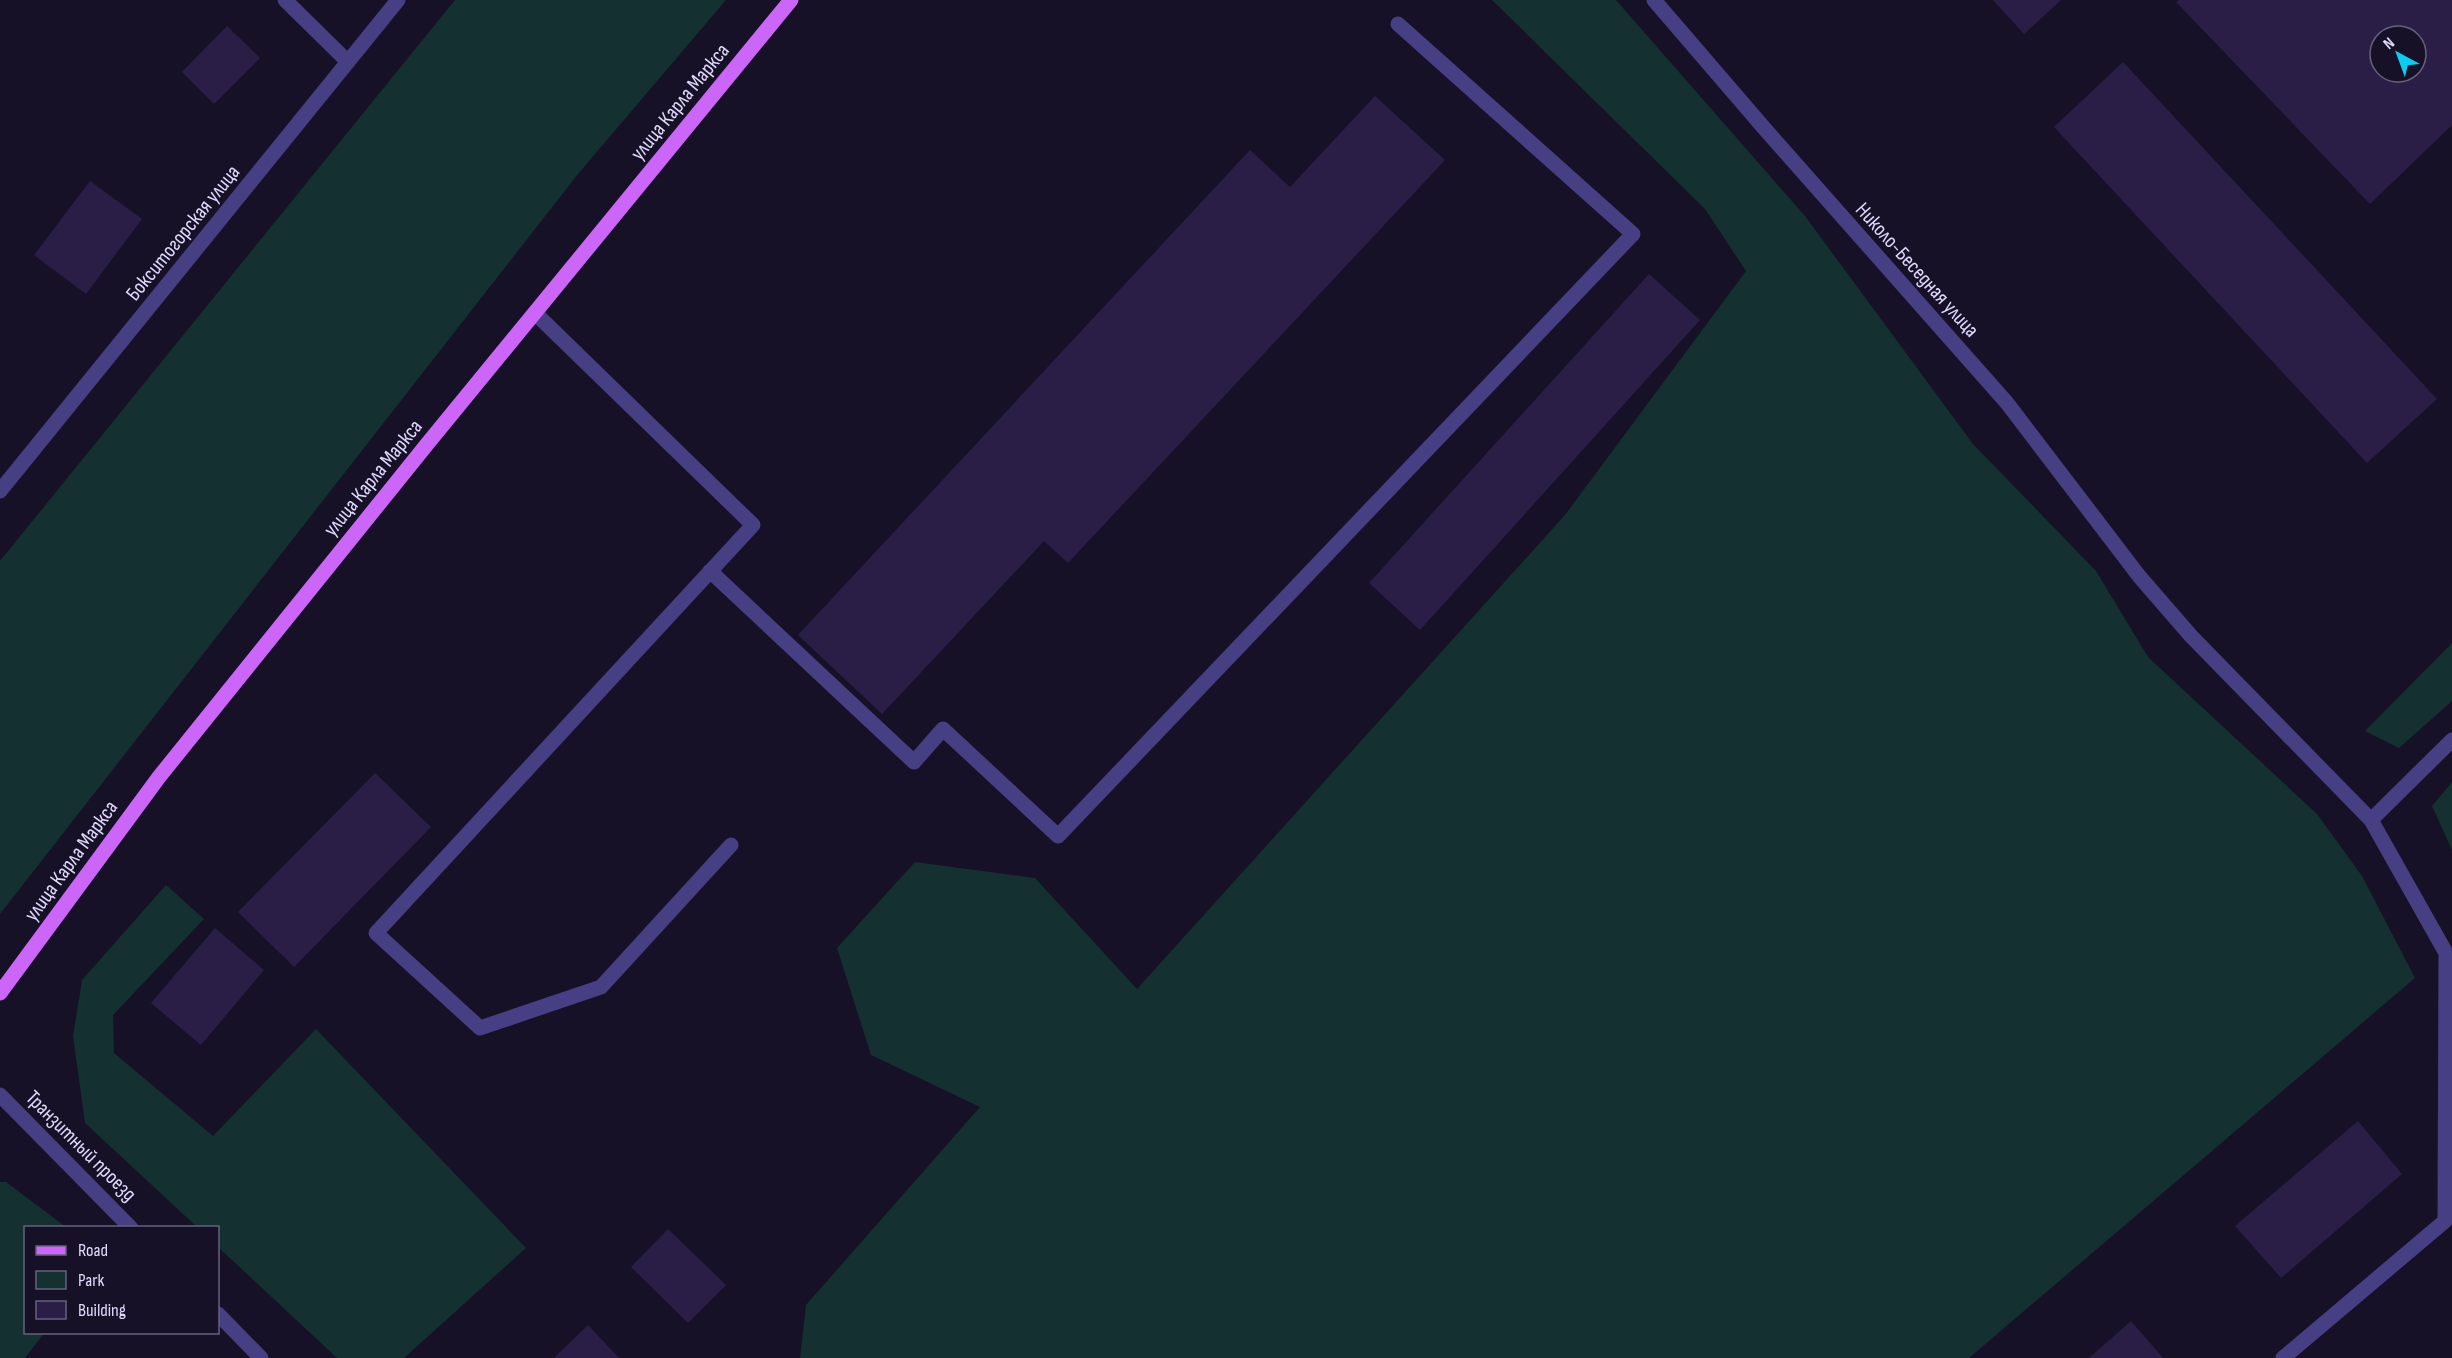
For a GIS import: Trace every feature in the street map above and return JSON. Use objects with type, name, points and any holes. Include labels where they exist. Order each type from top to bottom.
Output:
[{"type":"main road","name":"улица Карла Маркса","points":[[0,993],[159,777],[790,0]]},
{"type":"street","points":[[285,0],[348,62]]},
{"type":"street","name":"Бокситогорская улица","points":[[0,491],[398,0]]},
{"type":"street","name":"Николо-Беседная улица","points":[[1654,0],[2007,403],[2139,576],[2191,636],[2371,820],[2446,953],[2445,1221],[2283,1358]]},
{"type":"street","points":[[710,571],[914,762],[943,729],[1058,837],[1633,234],[1398,24]]},
{"type":"street","points":[[535,313],[753,525],[376,933],[480,1028],[601,987],[731,845]]},
{"type":"street","points":[[2371,820],[2452,740]]},
{"type":"street","name":"Транзитный проезд","points":[[0,1095],[130,1226]]},
{"type":"street","points":[[219,1315],[261,1358]]},
{"type":"green space","points":[[455,0],[726,0],[578,174],[0,914],[0,561]]},
{"type":"green space","points":[[1492,0],[1616,0],[1805,216],[1973,444],[2096,571],[2148,657],[2317,814],[2362,876],[2415,978],[1969,1358],[800,1358],[806,1305],[980,1107],[871,1055],[837,948],[915,862],[1035,878],[1137,989],[1565,515],[1746,271],[1705,209]]},
{"type":"green space","points":[[2452,643],[2452,701],[2399,748],[2365,731]]},
{"type":"green space","points":[[2452,782],[2452,850],[2432,806]]},
{"type":"green space","points":[[166,885],[204,919],[113,1015],[114,1053],[213,1136],[316,1029],[526,1248],[404,1358],[337,1358],[219,1248],[219,1226],[196,1226],[85,1123],[73,1036],[82,980]]},
{"type":"green space","points":[[0,1182],[6,1182],[65,1226],[24,1226],[24,1334],[43,1334],[25,1358],[0,1358]]},
{"type":"building","points":[[1993,0],[2061,0],[2024,34]]},
{"type":"building","points":[[2179,0],[2452,0],[2452,125],[2370,204],[2176,2]]},
{"type":"building","points":[[227,26],[260,58],[214,104],[182,72]]},
{"type":"building","points":[[2123,62],[2437,399],[2367,463],[2054,127]]},
{"type":"building","points":[[1375,96],[1445,160],[1068,563],[1044,541],[882,714],[798,635],[1250,150],[1290,187]]},
{"type":"building","points":[[90,181],[142,219],[86,294],[34,255]]},
{"type":"building","points":[[1649,274],[1700,320],[1420,630],[1369,583]]},
{"type":"building","points":[[375,773],[431,827],[294,967],[238,912]]},
{"type":"building","points":[[215,928],[264,970],[201,1045],[151,1003]]},
{"type":"building","points":[[2358,1121],[2402,1174],[2281,1278],[2235,1226]]},
{"type":"building","points":[[668,1229],[726,1285],[688,1323],[631,1267]]},
{"type":"building","points":[[2131,1321],[2163,1358],[2089,1358]]},
{"type":"building","points":[[588,1325],[619,1358],[554,1358]]}]
